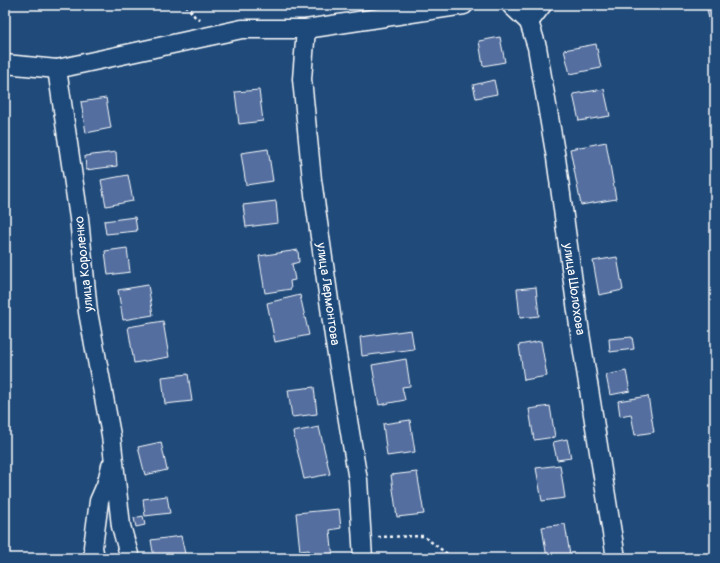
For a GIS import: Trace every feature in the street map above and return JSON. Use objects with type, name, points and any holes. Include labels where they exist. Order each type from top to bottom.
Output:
[{"type":"street","points":[[5,64],[57,69],[242,29],[306,29],[464,5]]},
{"type":"street","points":[[511,5],[529,22],[542,5]]},
{"type":"street","name":"улица Шолохова","points":[[529,22],[538,47],[580,333],[616,558]]},
{"type":"street","name":"улица Лермонтова","points":[[306,29],[302,79],[312,180],[335,343],[358,480],[363,558]]},
{"type":"street","name":"улица Короленко","points":[[57,69],[79,218],[88,312],[111,435],[121,526],[130,558]]},
{"type":"street","name":"улица Короленко","points":[[95,558],[93,547],[99,501],[106,485],[114,458]]},
{"type":"path","points":[[362,537],[423,536],[453,558]]},
{"type":"building","points":[[715,6],[715,25],[710,26],[707,8]]},
{"type":"building","points":[[500,37],[505,62],[483,66],[479,41]]},
{"type":"building","points":[[596,44],[601,68],[570,74],[564,50]]},
{"type":"building","points":[[494,80],[497,94],[476,98],[473,85]]},
{"type":"building","points":[[604,89],[610,116],[579,121],[573,94]]},
{"type":"building","points":[[259,90],[263,121],[239,124],[235,92]]},
{"type":"building","points":[[106,98],[111,128],[86,133],[81,102]]},
{"type":"building","points":[[606,142],[616,199],[581,205],[570,149]]},
{"type":"building","points":[[268,149],[273,181],[246,185],[241,153]]},
{"type":"building","points":[[116,152],[117,166],[86,170],[85,156]]},
{"type":"building","points":[[128,175],[133,201],[106,206],[101,180]]},
{"type":"building","points":[[276,201],[278,223],[246,227],[243,205]]},
{"type":"building","points":[[135,217],[137,231],[106,234],[104,221]]},
{"type":"building","points":[[127,248],[130,272],[108,275],[105,251]]},
{"type":"building","points":[[298,250],[299,262],[292,264],[295,280],[290,281],[291,289],[265,293],[259,256]]},
{"type":"building","points":[[617,257],[623,290],[599,295],[593,261]]},
{"type":"building","points":[[148,285],[153,315],[123,320],[118,290]]},
{"type":"building","points":[[536,287],[539,316],[520,318],[517,289]]},
{"type":"building","points":[[300,295],[309,335],[275,342],[267,303]]},
{"type":"building","points":[[163,321],[169,357],[134,363],[128,327]]},
{"type":"building","points":[[411,330],[414,349],[362,356],[360,337]]},
{"type":"building","points":[[632,337],[634,349],[610,352],[609,339]]},
{"type":"building","points":[[541,341],[547,376],[524,380],[519,345]]},
{"type":"building","points":[[406,359],[410,386],[402,387],[405,400],[379,405],[372,365]]},
{"type":"building","points":[[626,371],[630,391],[610,395],[606,375]]},
{"type":"building","points":[[188,374],[192,401],[165,404],[162,377]]},
{"type":"building","points":[[314,387],[317,414],[292,417],[288,390]]},
{"type":"building","points":[[648,396],[654,432],[635,435],[631,414],[620,416],[618,401]]},
{"type":"building","points":[[550,406],[555,437],[534,440],[529,409]]},
{"type":"building","points":[[410,420],[415,452],[387,456],[383,424]]},
{"type":"building","points":[[319,427],[330,474],[304,479],[293,432]]},
{"type":"building","points":[[567,439],[571,458],[557,460],[553,442]]},
{"type":"building","points":[[161,442],[167,470],[145,475],[138,447]]},
{"type":"building","points":[[560,465],[565,498],[542,501],[536,468]]},
{"type":"building","points":[[417,472],[424,514],[397,517],[391,475]]},
{"type":"building","points":[[167,496],[170,513],[145,516],[143,499]]},
{"type":"building","points":[[339,509],[341,528],[330,530],[333,558],[310,558],[309,550],[300,551],[296,513]]},
{"type":"building","points":[[143,516],[145,525],[136,527],[134,518]]},
{"type":"building","points":[[565,524],[570,555],[547,558],[542,527]]},
{"type":"building","points":[[181,536],[186,558],[154,558],[151,540]]}]
